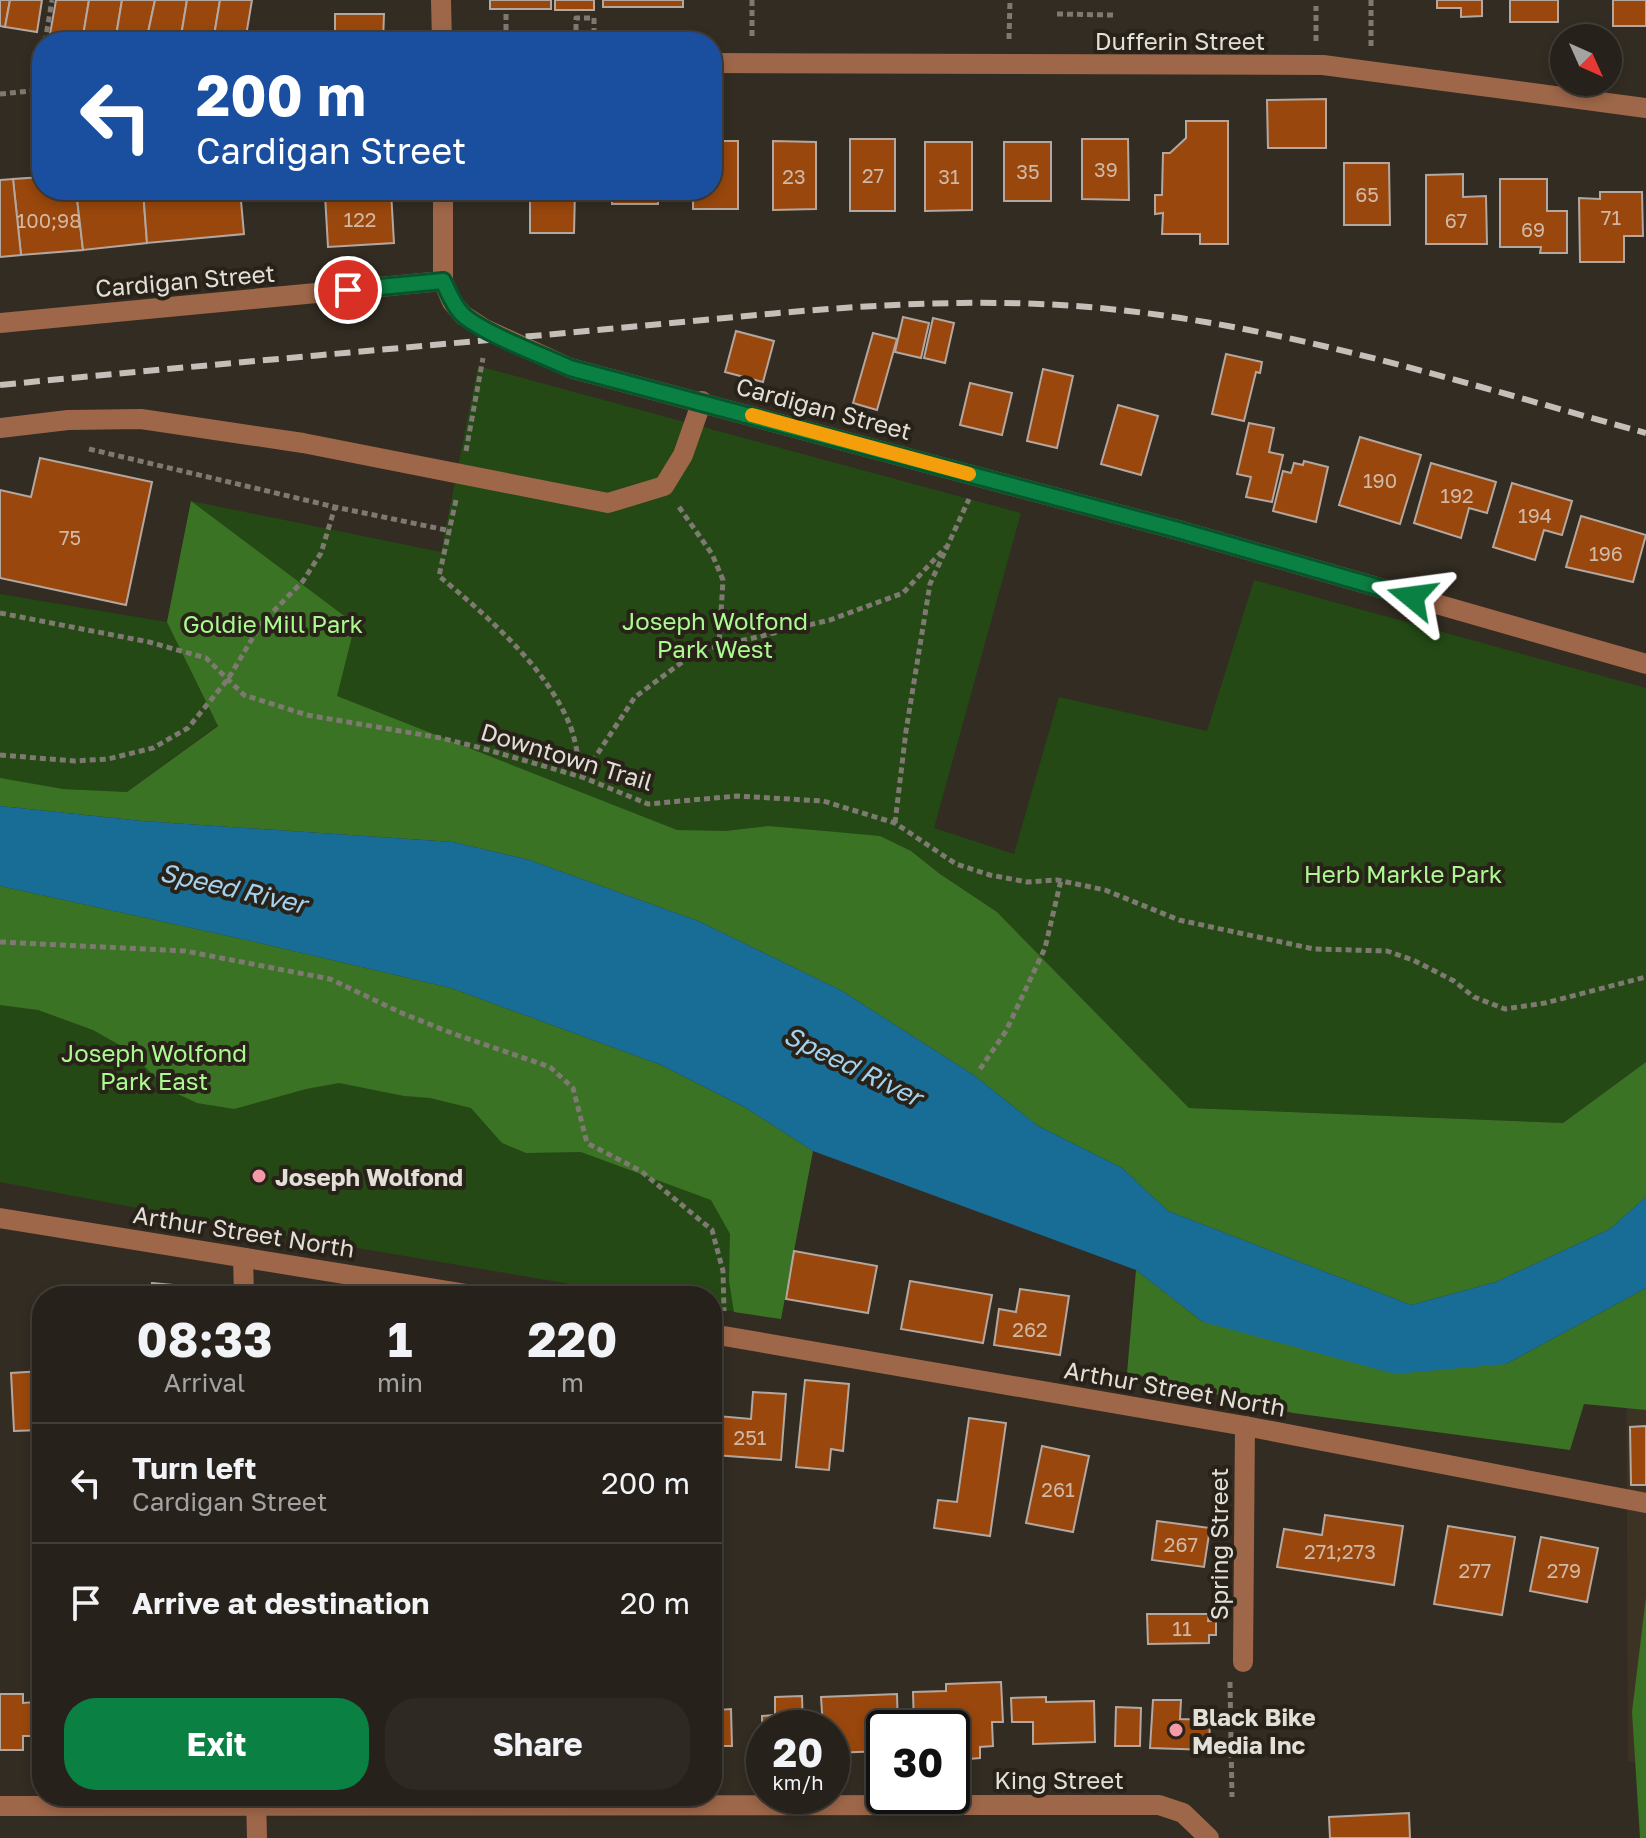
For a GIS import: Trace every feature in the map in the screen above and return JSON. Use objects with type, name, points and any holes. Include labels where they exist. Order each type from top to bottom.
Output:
[{"type":"street","points":[[441,0],[442,32]]},
{"type":"street","name":"Dufferin Street","points":[[722,63],[1323,65],[1646,108]]},
{"type":"street","points":[[443,200],[443,281]]},
{"type":"street","name":"Cardigan Street","points":[[0,323],[443,281],[452,302],[463,315],[483,328],[570,368],[1193,534],[1646,664]]},
{"type":"street","points":[[0,428],[68,420],[141,419],[303,443],[608,503],[664,486],[683,455],[702,401]]},
{"type":"street","name":"Arthur Street North","points":[[0,1218],[417,1286]]},
{"type":"street","points":[[243,1258],[244,1286]]},
{"type":"street","name":"Arthur Street North","points":[[722,1336],[1245,1426],[1637,1502]]},
{"type":"street","name":"Spring Street","points":[[1243,1662],[1245,1426]]},
{"type":"street","name":"King Street","points":[[722,1803],[1159,1805],[1183,1813],[1204,1832]]},
{"type":"street","name":"King Street","points":[[0,1806],[32,1805]]},
{"type":"street","points":[[256,1806],[257,1838]]},
{"type":"path","points":[[47,32],[52,0]]},
{"type":"path","points":[[752,0],[752,40]]},
{"type":"path","points":[[1009,41],[1010,0]]},
{"type":"path","points":[[1371,0],[1371,46]]},
{"type":"path","points":[[1316,6],[1316,41]]},
{"type":"path","points":[[506,14],[506,32]]},
{"type":"path","points":[[1057,14],[1113,15]]},
{"type":"path","points":[[576,32],[576,18],[594,18],[594,32]]},
{"type":"path","points":[[0,94],[32,91]]},
{"type":"path","points":[[483,328],[483,360],[451,531],[439,576],[487,616],[537,670],[569,724],[582,777]]},
{"type":"path","points":[[87,449],[451,531]]},
{"type":"path","points":[[895,823],[906,731],[930,584],[979,477]]},
{"type":"path","points":[[664,486],[712,554],[723,580],[719,645]]},
{"type":"path","points":[[0,755],[75,761],[108,759],[153,748],[188,728],[228,679],[261,624],[303,581],[321,553],[335,507]]},
{"type":"path","points":[[582,777],[635,697],[697,651],[830,620],[903,593],[946,547]]},
{"type":"path","name":"Downtown Trail","points":[[0,613],[149,642],[206,658],[244,695],[307,715],[441,738],[582,777],[648,804],[737,796],[781,796],[823,801],[895,823],[956,864],[990,875],[1027,882],[1061,880],[1105,890],[1179,920],[1314,949],[1387,951],[1413,960],[1454,981],[1474,997],[1505,1009],[1545,1003],[1646,977]]},
{"type":"path","points":[[980,1069],[1006,1031],[1045,948],[1061,880]]},
{"type":"path","points":[[0,942],[185,951],[330,979],[429,1024],[550,1067],[573,1088],[587,1143],[641,1171],[712,1230],[723,1271],[722,1286]]},
{"type":"path","points":[[1230,1682],[1232,1797]]},
{"type":"shaded area","points":[[1646,1296],[1646,1763],[1628,1762],[1626,1307]]},
{"type":"green space","points":[[478,366],[1021,513],[934,828],[1014,854],[1059,697],[1207,731],[1254,580],[1646,688],[1646,1062],[1563,1123],[1189,1108],[997,912],[911,851],[768,826],[725,831],[678,831],[407,724],[218,725],[127,792],[63,789],[0,802],[0,594],[167,622],[191,501],[441,552]]},
{"type":"green space","name":"Goldie Mill Park","points":[[191,501],[355,624],[337,696],[677,830],[725,831],[768,826],[880,836],[911,851],[997,912],[1189,1108],[1563,1123],[1646,1062],[1646,1197],[1610,1229],[1496,1282],[1411,1305],[1168,1211],[1122,1168],[1038,1126],[975,1076],[842,991],[698,921],[529,860],[453,842],[142,821],[0,806],[0,778],[63,789],[127,792],[218,726],[167,622]]},
{"type":"green space","name":"Joseph Wolfond Park East","points":[[0,886],[451,988],[813,1151],[781,1319],[722,1310],[722,1286],[583,1286],[274,1234],[0,1182]]},
{"type":"green space","points":[[0,886],[451,988],[661,1065],[746,1108],[813,1151],[781,1319],[734,1312],[729,1281],[730,1234],[711,1200],[581,1152],[526,1153],[502,1143],[471,1108],[430,1098],[339,1083],[234,1109],[197,1103],[169,1090],[125,1048],[93,1030],[38,1010],[0,1005]]},
{"type":"green space","points":[[1136,1270],[1203,1322],[1506,1364],[1646,1288],[1646,1410],[1584,1404],[1570,1450],[1293,1413],[1127,1373]]},
{"type":"green space","points":[[1646,1597],[1646,1838],[1640,1838],[1632,1712]]},
{"type":"water","name":"Speed River","points":[[0,806],[142,821],[453,842],[529,860],[698,921],[842,991],[975,1076],[1038,1126],[1122,1168],[1168,1211],[1411,1305],[1496,1282],[1610,1229],[1646,1197],[1646,1288],[1506,1364],[1395,1374],[1203,1322],[1136,1270],[813,1151],[746,1108],[661,1065],[451,988],[0,886]]},
{"type":"building","points":[[0,0],[10,0],[5,27],[0,26]]},
{"type":"building","points":[[10,0],[42,0],[37,32],[5,27]]},
{"type":"building","points":[[56,0],[89,0],[84,32],[50,32]]},
{"type":"building","points":[[89,0],[122,0],[117,32],[84,32]]},
{"type":"building","points":[[122,0],[155,0],[148,32],[117,32]]},
{"type":"building","points":[[155,0],[187,0],[182,32],[148,32]]},
{"type":"building","points":[[187,0],[220,0],[215,32],[182,32]]},
{"type":"building","points":[[220,0],[252,0],[247,32],[215,32]]},
{"type":"building","points":[[490,0],[551,0],[551,9],[490,9]]},
{"type":"building","points":[[555,0],[594,0],[594,10],[555,10]]},
{"type":"building","points":[[603,0],[683,0],[683,7],[603,7]]},
{"type":"building","points":[[1437,0],[1482,0],[1482,16],[1461,17],[1461,8],[1437,8]]},
{"type":"building","points":[[1510,0],[1558,0],[1558,22],[1510,22]]},
{"type":"building","points":[[1613,0],[1646,0],[1646,26],[1613,24]]},
{"type":"building","points":[[335,14],[384,14],[383,32],[335,32]]},
{"type":"building","points":[[1326,99],[1326,148],[1268,148],[1267,100]]},
{"type":"building","points":[[1186,121],[1228,121],[1228,244],[1200,244],[1200,234],[1162,234],[1163,213],[1155,214],[1155,195],[1162,195],[1163,153],[1170,153],[1186,138]]},
{"type":"building","points":[[850,139],[895,139],[895,211],[850,211]]},
{"type":"building","points":[[1082,139],[1128,139],[1129,200],[1082,199]]},
{"type":"building","points":[[722,141],[738,141],[738,209],[693,209],[693,200],[722,200]]},
{"type":"building","points":[[773,141],[816,142],[816,209],[773,210]]},
{"type":"building","points":[[925,142],[972,142],[972,210],[925,211]]},
{"type":"building","points":[[1004,142],[1051,142],[1051,201],[1004,201]]},
{"type":"building","points":[[1344,163],[1389,163],[1390,225],[1344,225]]},
{"type":"building","points":[[1463,174],[1463,197],[1486,196],[1487,244],[1426,244],[1426,175]]},
{"type":"building","points":[[32,178],[32,200],[77,200],[83,250],[21,255],[13,179]]},
{"type":"building","points":[[13,179],[21,255],[0,257],[0,180]]},
{"type":"building","points":[[1500,179],[1547,179],[1547,211],[1567,211],[1567,253],[1540,253],[1541,247],[1500,247]]},
{"type":"building","points":[[1600,192],[1642,192],[1643,236],[1624,236],[1624,262],[1580,262],[1579,198],[1600,199]]},
{"type":"building","points":[[77,200],[144,200],[147,243],[83,250]]},
{"type":"building","points":[[144,200],[241,200],[244,234],[147,243]]},
{"type":"building","points":[[325,200],[392,200],[394,243],[328,247]]},
{"type":"building","points":[[530,200],[575,200],[574,233],[530,233]]},
{"type":"building","points":[[612,200],[658,200],[658,204],[612,204]]},
{"type":"building","points":[[903,317],[929,323],[921,358],[895,352]]},
{"type":"building","points":[[933,318],[954,323],[945,363],[924,358]]},
{"type":"building","points":[[736,331],[774,341],[763,382],[725,372]]},
{"type":"building","points":[[873,333],[897,339],[877,410],[853,403]]},
{"type":"building","points":[[1226,354],[1262,362],[1260,373],[1256,372],[1244,421],[1212,414]]},
{"type":"building","points":[[1043,369],[1073,376],[1057,448],[1027,441]]},
{"type":"building","points":[[970,383],[1012,393],[1002,435],[960,425]]},
{"type":"building","points":[[1118,405],[1158,416],[1141,475],[1101,464]]},
{"type":"building","points":[[1249,423],[1274,428],[1269,452],[1283,455],[1272,502],[1246,497],[1251,477],[1237,474]]},
{"type":"building","points":[[1360,437],[1421,455],[1400,524],[1339,505]]},
{"type":"building","points":[[40,458],[152,482],[126,605],[0,578],[0,490],[31,497]]},
{"type":"building","points":[[1304,461],[1328,467],[1316,522],[1273,511],[1283,471],[1291,473],[1294,463],[1303,465]]},
{"type":"building","points":[[1431,463],[1496,482],[1487,513],[1469,508],[1461,538],[1414,523]]},
{"type":"building","points":[[1512,483],[1572,501],[1562,535],[1544,530],[1535,560],[1493,547]]},
{"type":"building","points":[[1581,516],[1646,535],[1633,582],[1566,567]]},
{"type":"building","points":[[794,1251],[877,1266],[868,1313],[786,1299]]},
{"type":"building","points":[[910,1281],[992,1295],[983,1343],[901,1329]]},
{"type":"building","points":[[152,1283],[184,1286],[152,1286]]},
{"type":"building","points":[[1020,1289],[1069,1296],[1060,1355],[994,1345],[999,1309],[1016,1312]]},
{"type":"building","points":[[32,1372],[32,1430],[14,1431],[11,1373]]},
{"type":"building","points":[[805,1380],[849,1384],[843,1451],[831,1449],[829,1470],[796,1467]]},
{"type":"building","points":[[753,1392],[786,1394],[781,1460],[722,1456],[722,1416],[751,1419]]},
{"type":"building","points":[[969,1418],[1006,1423],[990,1536],[934,1528],[938,1500],[957,1502]]},
{"type":"building","points":[[1646,1426],[1646,1485],[1631,1485],[1630,1427]]},
{"type":"building","points":[[1042,1446],[1089,1456],[1073,1532],[1026,1523]]},
{"type":"building","points":[[1325,1515],[1403,1526],[1394,1585],[1277,1567],[1284,1529],[1322,1535]]},
{"type":"building","points":[[1157,1521],[1210,1528],[1204,1567],[1152,1560]]},
{"type":"building","points":[[1448,1526],[1515,1537],[1502,1615],[1434,1604]]},
{"type":"building","points":[[1541,1537],[1598,1548],[1587,1602],[1530,1591]]},
{"type":"building","points":[[1147,1614],[1209,1614],[1208,1621],[1216,1621],[1216,1635],[1209,1635],[1209,1643],[1148,1644]]},
{"type":"building","points":[[1001,1682],[1003,1722],[992,1722],[993,1746],[980,1747],[980,1758],[970,1759],[970,1710],[914,1710],[913,1692],[946,1691],[946,1684]]},
{"type":"building","points":[[0,1694],[23,1694],[23,1703],[32,1702],[32,1736],[23,1736],[23,1750],[0,1750]]},
{"type":"building","points":[[897,1694],[897,1710],[866,1710],[866,1752],[850,1752],[850,1710],[822,1710],[821,1697]]},
{"type":"building","points":[[802,1696],[802,1710],[775,1710],[775,1697]]},
{"type":"building","points":[[1046,1697],[1046,1702],[1094,1701],[1095,1742],[1033,1744],[1033,1722],[1012,1722],[1011,1698]]},
{"type":"building","points":[[1153,1700],[1181,1700],[1180,1719],[1210,1720],[1209,1750],[1150,1748]]},
{"type":"building","points":[[1116,1707],[1141,1708],[1140,1746],[1115,1746]]},
{"type":"building","points":[[731,1709],[732,1746],[722,1746],[722,1710]]},
{"type":"building","points":[[1409,1813],[1410,1838],[1330,1838],[1329,1817]]},
{"type":"railway","points":[[0,385],[783,313],[900,305],[1017,303],[1148,313],[1292,339],[1434,374],[1646,433]]},
{"type":"slow traffic","points":[[752,415],[969,474]]},
{"type":"place","name":"Joseph Wolfond","points":[[259,1176]]},
{"type":"place","name":"Black Bike Media Inc","points":[[1176,1730]]},
{"type":"route","points":[[348,290],[443,281],[452,302],[463,315],[483,328],[570,368],[1178,530],[1412,597]]},
{"type":"park label","name":"Joseph Wolfond Park West","points":[[715,634]]},
{"type":"park label","name":"Herb Markle Park","points":[[1403,873]]}]
